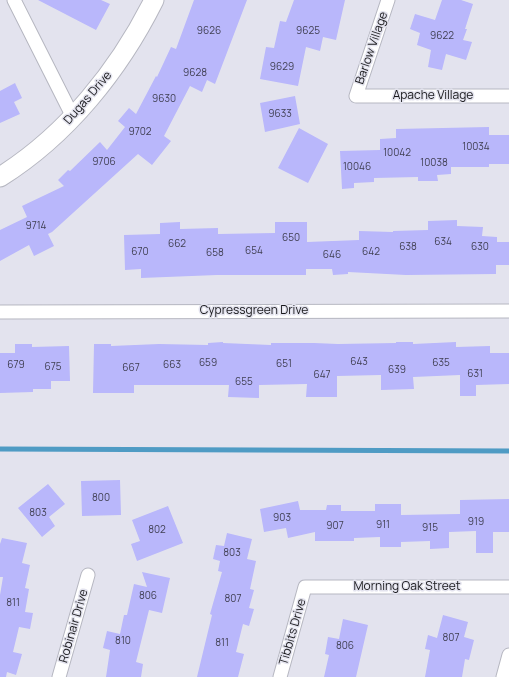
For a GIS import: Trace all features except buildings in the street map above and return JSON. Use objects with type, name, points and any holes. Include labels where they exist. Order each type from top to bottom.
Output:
[{"type":"street","points":[[14,0],[73,117]]},
{"type":"street","name":"Dugas Drive","points":[[0,177],[37,150],[73,117],[91,97],[115,66],[128,46],[154,0]]},
{"type":"street","name":"Barlow Village","points":[[356,96],[388,0]]},
{"type":"street","name":"Apache Village","points":[[356,96],[509,96]]},
{"type":"street","name":"Cypressgreen Drive","points":[[0,312],[509,311]]},
{"type":"street","name":"Robinair Drive","points":[[59,677],[88,574]]},
{"type":"street","name":"Morning Oak Street","points":[[305,587],[509,587]]},
{"type":"street","name":"Tibbits Drive","points":[[280,677],[305,587]]},
{"type":"street","points":[[503,677],[509,655]]},
{"type":"waterway","points":[[0,449],[509,451]]}]
